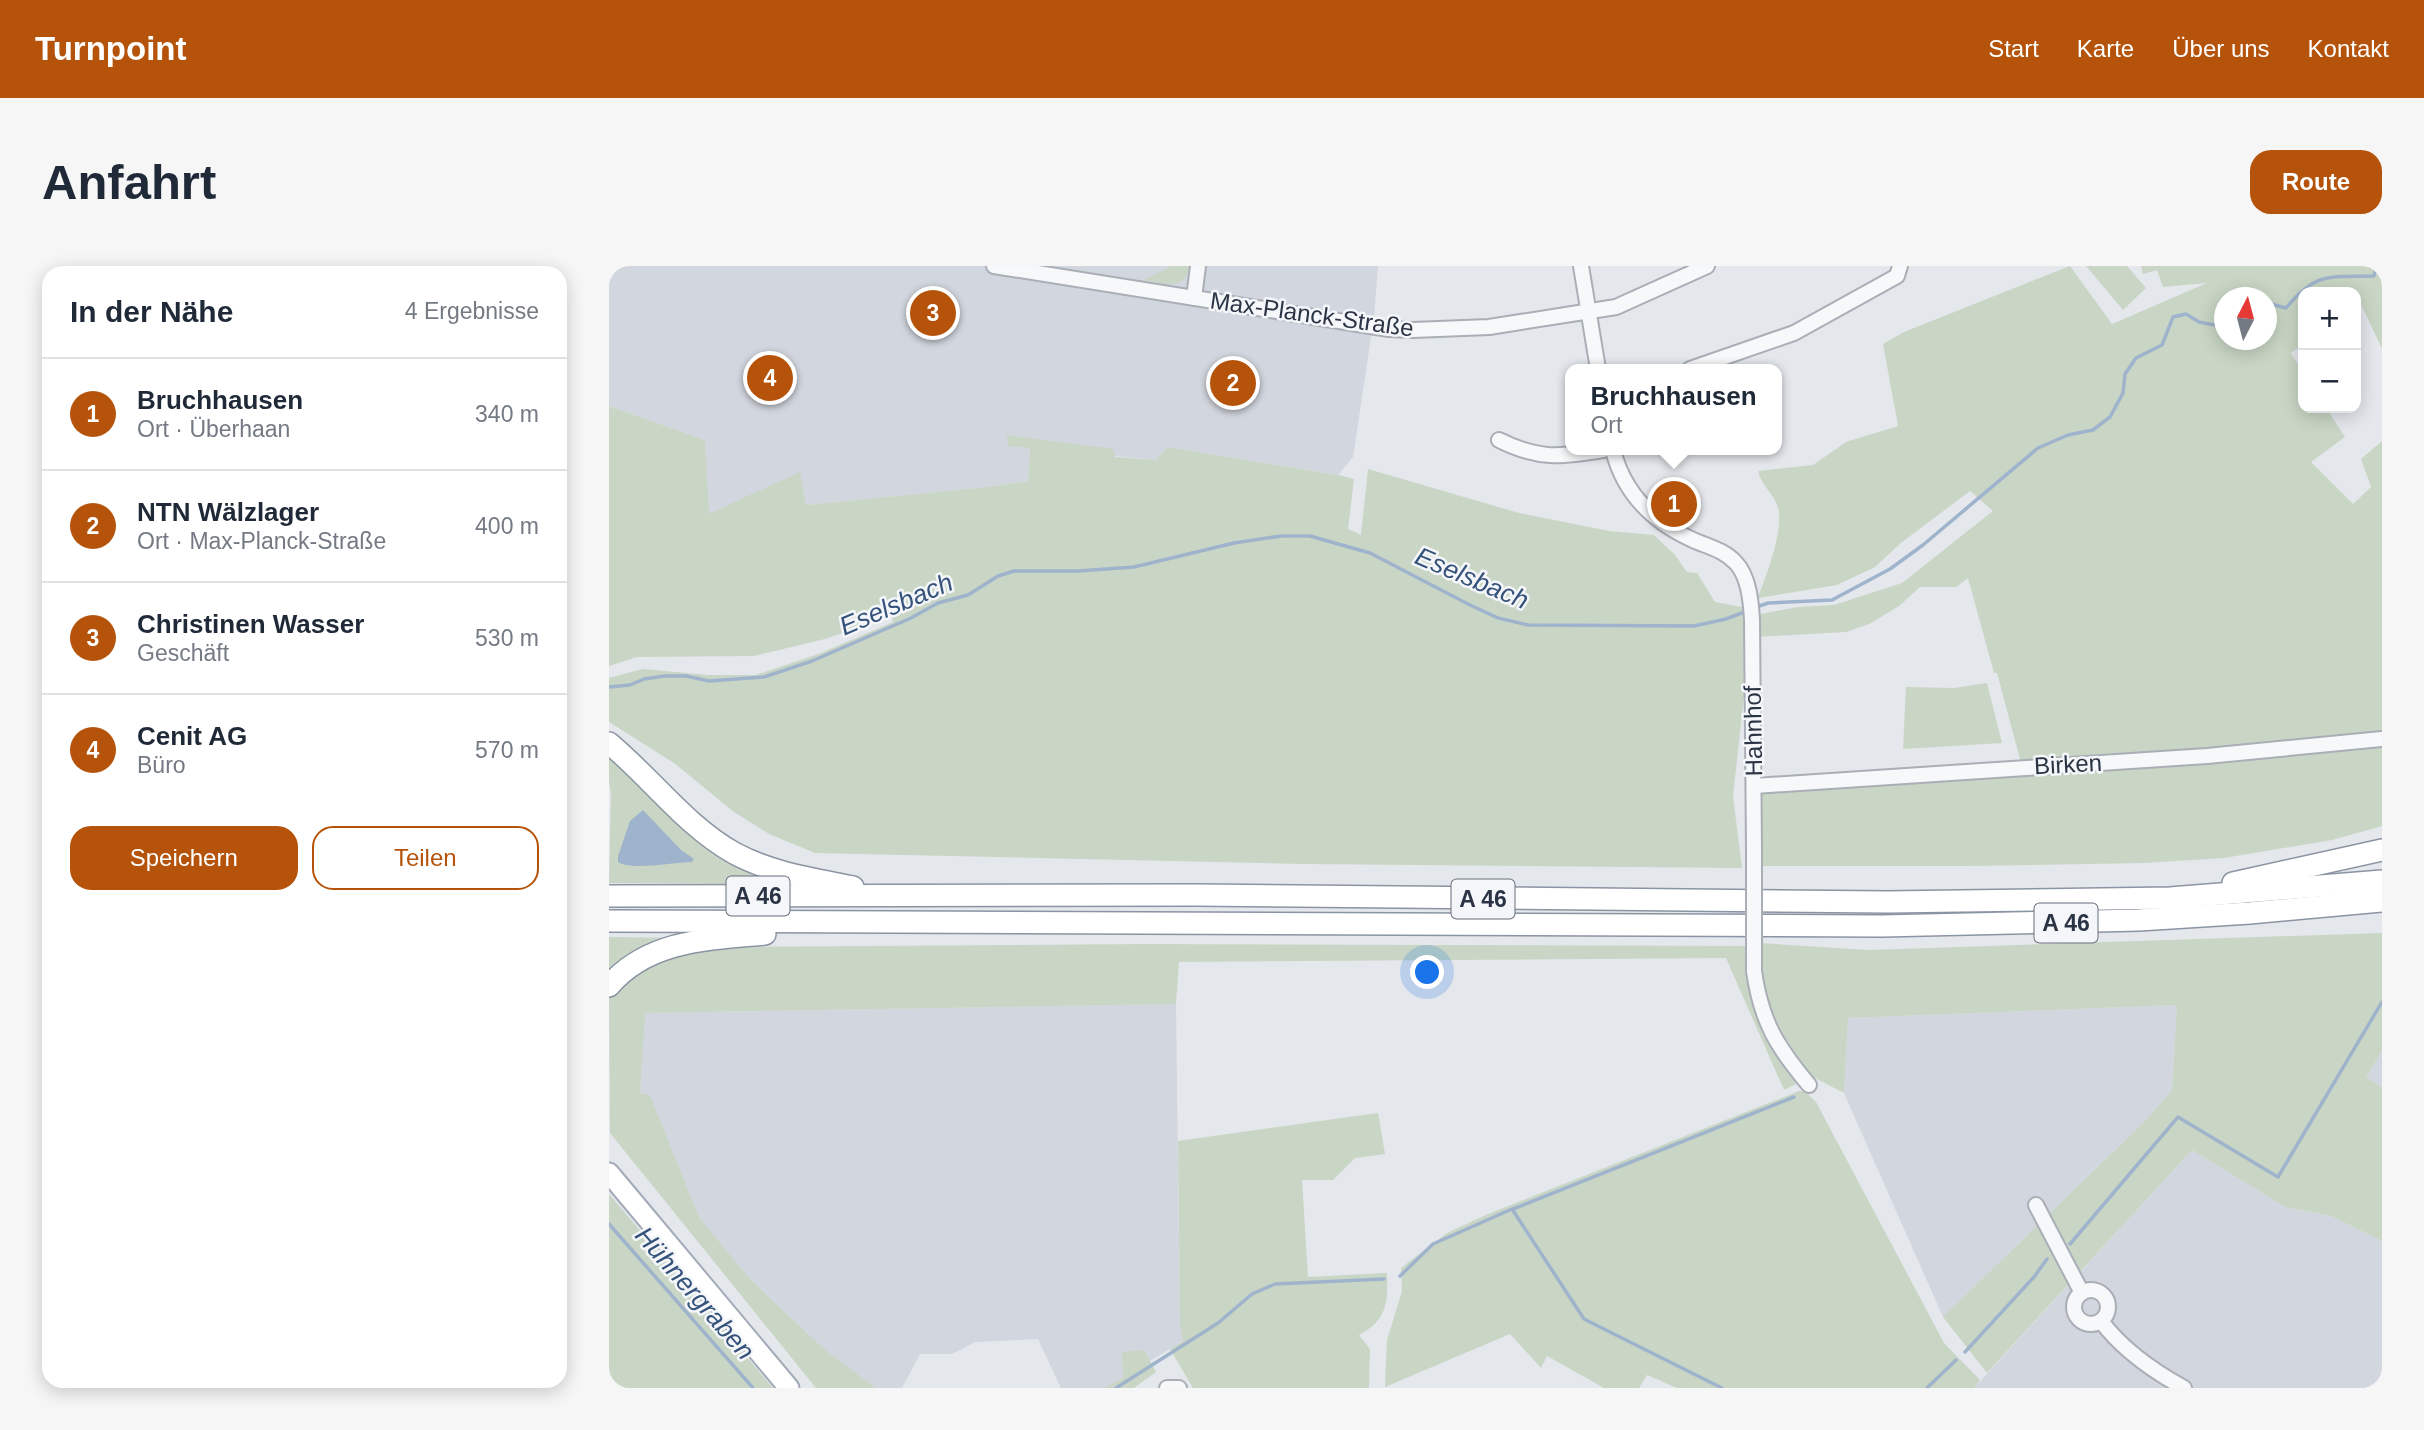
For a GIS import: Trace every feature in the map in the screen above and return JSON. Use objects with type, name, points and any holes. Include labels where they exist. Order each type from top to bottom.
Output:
[{"type":"highway","points":[[609,743],[681,812],[734,853],[768,868],[797,876],[907,897]]},
{"type":"highway","points":[[2170,898],[2382,849]]},
{"type":"highway","name":"A 46","points":[[609,896],[1196,895],[1874,902],[2170,898],[2382,881]]},
{"type":"highway","name":"A 46","points":[[609,921],[1882,926],[2140,920],[2382,901]]},
{"type":"highway","points":[[609,986],[627,968],[643,958],[680,944],[872,922]]},
{"type":"main road","points":[[609,1173],[789,1388]]},
{"type":"street","name":"Max-Planck-Straße","points":[[994,266],[1389,329],[1413,330],[1509,325],[1616,307],[1707,266]]},
{"type":"street","points":[[1193,298],[1198,266]]},
{"type":"street","points":[[1581,266],[1597,364]]},
{"type":"street","points":[[1705,364],[1784,337],[1817,322],[1897,276],[1900,266]]},
{"type":"street","points":[[1499,440],[1524,452],[1570,455]]},
{"type":"street","name":"Hahnhof","points":[[1614,455],[1625,482],[1649,513],[1664,525],[1725,552],[1739,565],[1751,607],[1754,971],[1763,1014],[1773,1036],[1809,1084]]},
{"type":"street","name":"Birken","points":[[1754,786],[2207,756],[2382,739]]},
{"type":"street","points":[[2036,1205],[2082,1293]]},
{"type":"street","points":[[2093,1290],[2103,1295],[2107,1311],[2101,1321],[2090,1324],[2077,1316],[2075,1301],[2082,1293],[2093,1290]]},
{"type":"street","points":[[2101,1321],[2113,1337],[2134,1354],[2184,1388]]},
{"type":"street","points":[[1167,1388],[1179,1388]]},
{"type":"shaded area","points":[[609,266],[1378,266],[1374,317],[1353,457],[1338,475],[1167,447],[1156,460],[1030,448],[1028,481],[806,505],[800,473],[708,515],[705,440],[609,406]]},
{"type":"shaded area","points":[[1176,1004],[1180,1326],[1183,1341],[1150,1361],[1144,1350],[1123,1378],[1104,1388],[1061,1388],[1038,1339],[975,1342],[952,1354],[920,1354],[902,1388],[876,1388],[823,1348],[751,1280],[699,1217],[650,1095],[640,1093],[644,1013]]},
{"type":"shaded area","points":[[2177,1005],[2172,1090],[2148,1118],[1943,1317],[1844,1093],[1848,1018]]},
{"type":"shaded area","points":[[2382,1051],[2382,1087],[2366,1077]]},
{"type":"shaded area","points":[[2192,1150],[2285,1207],[2331,1216],[2382,1241],[2382,1388],[1974,1388]]},
{"type":"green space","points":[[1172,266],[1189,266],[1187,274],[1178,283],[1165,284],[1143,280]]},
{"type":"green space","points":[[2070,266],[2112,324],[2207,283],[2163,287],[2157,270],[2143,274],[2141,266],[2382,266],[2382,349],[2361,304],[2361,287],[2298,287],[2298,348],[2291,353],[2298,365],[2298,413],[2329,413],[2345,437],[2311,462],[2353,504],[2371,487],[2361,459],[2382,441],[2382,735],[2021,763],[1968,578],[1956,587],[1920,587],[1899,606],[1869,624],[1846,632],[1755,637],[1755,615],[1798,607],[1834,605],[1902,583],[1993,511],[1970,491],[1901,543],[1875,567],[1837,585],[1758,598],[1773,553],[1779,518],[1776,503],[1758,471],[1813,465],[1846,442],[1898,426],[1883,344],[1904,332]]},
{"type":"green space","points":[[2086,266],[2127,266],[2146,288],[2123,310]]},
{"type":"green space","points":[[609,406],[705,440],[709,514],[800,472],[806,505],[1028,481],[1030,448],[1008,446],[1007,435],[1113,449],[1115,457],[1156,460],[1167,447],[1354,479],[1348,529],[1361,535],[1368,469],[1519,513],[1609,531],[1654,535],[1675,555],[1687,572],[1697,573],[1715,602],[1747,608],[1746,678],[1733,796],[1742,868],[1304,864],[815,853],[769,834],[734,812],[674,763],[609,722],[609,678],[643,669],[707,675],[756,675],[821,653],[893,622],[892,616],[825,639],[754,656],[637,657],[609,666]]},
{"type":"green space","points":[[1987,683],[2002,743],[1903,749],[1906,687],[1954,688]]},
{"type":"green space","points":[[2382,743],[2382,826],[2332,840],[2224,858],[2144,863],[1758,866],[1759,796],[1767,788]]},
{"type":"green space","points":[[609,748],[782,878],[781,884],[609,883]]},
{"type":"green space","points":[[2382,933],[2382,1051],[2366,1077],[2382,1087],[2382,1241],[2331,1216],[2285,1207],[2192,1150],[1987,1373],[1943,1317],[2148,1118],[2172,1090],[2177,1005],[1848,1018],[1844,1093],[1807,1074],[1778,1032],[1760,982],[1759,943],[1869,950]]},
{"type":"green space","points":[[609,937],[690,938],[609,976]]},
{"type":"green space","points":[[1149,944],[1750,946],[1754,1006],[1796,1084],[1784,1090],[1726,958],[1179,962],[1176,1004],[645,1013],[640,1093],[650,1095],[699,1217],[751,1280],[823,1348],[876,1388],[816,1388],[610,1133],[609,997],[636,969],[708,947]]},
{"type":"green space","points":[[1799,1091],[1806,1092],[1816,1102],[1944,1343],[1980,1380],[1974,1388],[1677,1388],[1647,1375],[1639,1388],[1604,1388],[1547,1356],[1541,1368],[1510,1334],[1385,1387],[1387,1340],[1402,1291],[1401,1268],[1447,1233],[1488,1214]]},
{"type":"green space","points":[[1378,1113],[1385,1154],[1355,1158],[1333,1180],[1302,1180],[1308,1277],[1387,1273],[1384,1310],[1375,1323],[1359,1335],[1370,1349],[1369,1388],[1193,1388],[1170,1349],[1183,1341],[1180,1326],[1178,1141]]},
{"type":"green space","points":[[609,1194],[773,1388],[609,1388]]},
{"type":"green space","points":[[1144,1350],[1156,1372],[1134,1388],[1104,1388],[1123,1378],[1122,1352]]},
{"type":"water","points":[[643,810],[681,850],[694,859],[692,862],[633,866],[618,862],[630,821]]},
{"type":"waterway","name":"Eselsbach","points":[[2277,306],[2286,308],[2307,288],[2325,278],[2374,276],[2376,266]]},
{"type":"waterway","name":"Eselsbach","points":[[1754,608],[1768,603],[1832,600],[1890,569],[1923,545],[2038,448],[2068,435],[2093,430],[2110,417],[2123,393],[2125,374],[2136,358],[2162,345],[2173,317],[2186,314],[2199,322],[2214,325]]},
{"type":"waterway","name":"Eselsbach","points":[[609,687],[665,676],[686,676],[709,681],[764,677],[812,661],[911,618],[938,603],[968,595],[998,576],[1014,571],[1078,571],[1134,567],[1234,543],[1281,536],[1310,536],[1370,553],[1498,618],[1528,625],[1694,626],[1747,611]]},
{"type":"waterway","name":"Hühnergraben","points":[[2070,1244],[2178,1117],[2278,1177],[2382,1002]]},
{"type":"waterway","points":[[1513,1209],[1794,1097]]},
{"type":"waterway","name":"Hühnergraben","points":[[1400,1276],[1433,1244],[1512,1209],[1584,1319],[1722,1388]]},
{"type":"waterway","name":"Hühnergraben","points":[[609,1224],[753,1388]]},
{"type":"waterway","name":"Hühnergraben","points":[[1965,1352],[2034,1277],[2047,1259]]},
{"type":"waterway","name":"Hühnergraben","points":[[1116,1388],[1218,1323],[1252,1294],[1275,1284],[1384,1279]]},
{"type":"waterway","name":"Hühnergraben","points":[[1927,1388],[1956,1360]]},
{"type":"place","name":"Christinen Wasser","points":[[933,313]]},
{"type":"place","name":"Cenit AG","points":[[770,378]]},
{"type":"place","name":"NTN Wälzlager","points":[[1233,383]]},
{"type":"place","name":"Bruchhausen","points":[[1674,504]]}]
